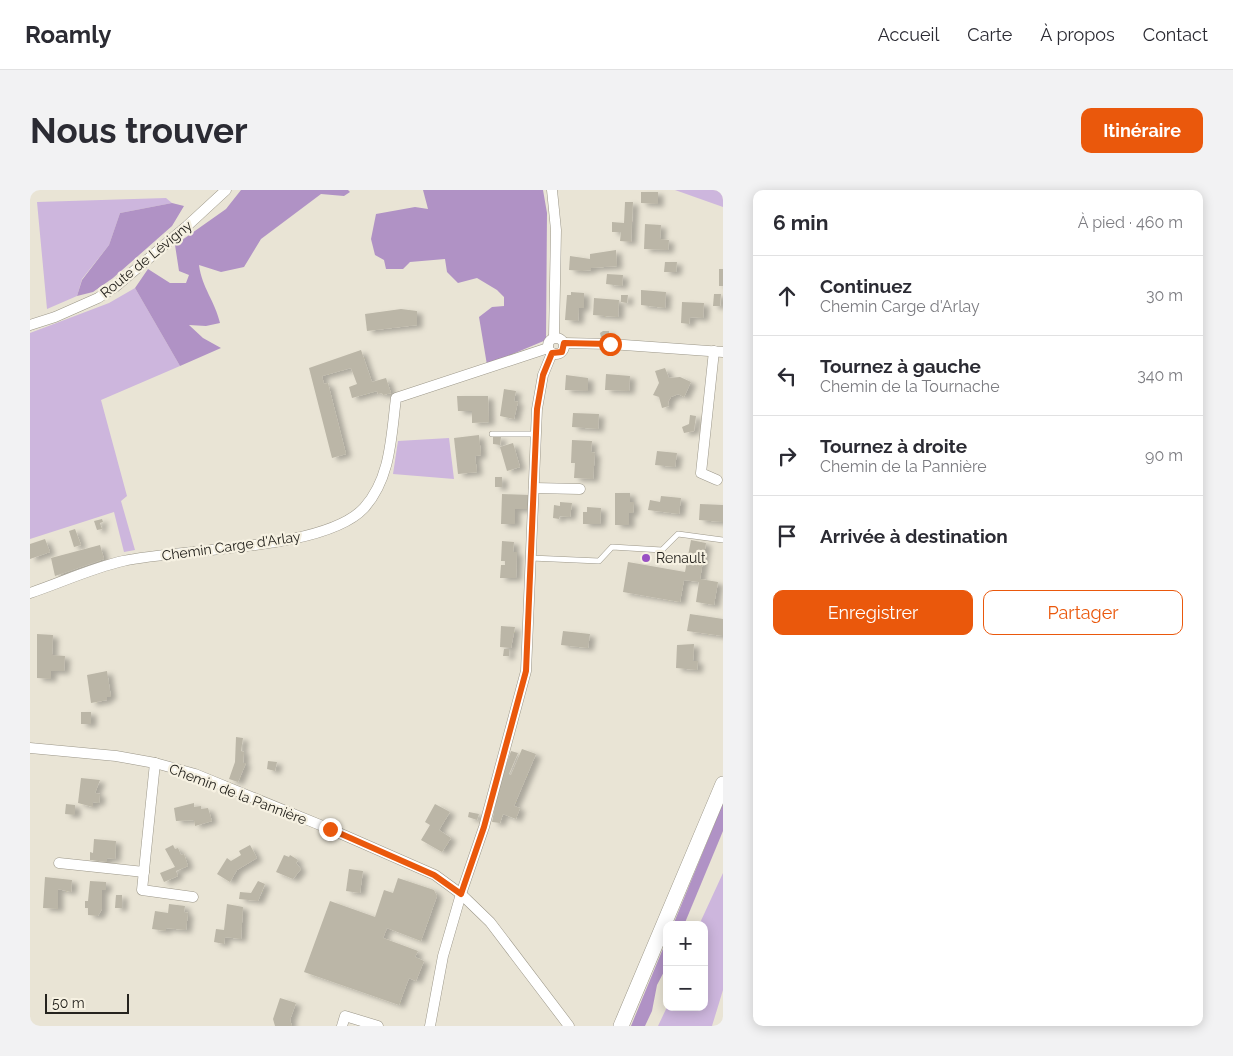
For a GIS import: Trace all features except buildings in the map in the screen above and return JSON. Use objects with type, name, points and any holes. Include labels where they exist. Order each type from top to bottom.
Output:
[{"type":"main road","points":[[621,1026],[723,784]]},
{"type":"street","name":"Route de Lévigny","points":[[30,325],[55,317],[98,298],[115,287],[226,190]]},
{"type":"street","points":[[552,190],[556,230],[554,337]]},
{"type":"street","points":[[430,1026],[443,956],[461,894],[484,827],[526,671],[536,434],[543,375],[550,350],[549,341],[554,337],[560,338],[564,343],[718,351],[700,473],[717,480]]},
{"type":"street","points":[[550,350],[562,352],[564,343]]},
{"type":"street","name":"Chemin Carge d'Arlay","points":[[30,593],[122,561],[280,541],[344,523],[362,510],[375,494],[384,476],[396,398],[550,350]]},
{"type":"street","points":[[534,488],[580,489]]},
{"type":"street","name":"Chemin de la Pannière","points":[[30,748],[116,756],[155,763],[195,774],[330,829],[434,875],[461,894],[490,922],[568,1026]]},
{"type":"street","points":[[155,763],[142,890],[193,897]]},
{"type":"street","points":[[59,863],[144,872]]},
{"type":"street","points":[[342,1026],[345,1016],[378,1026]]},
{"type":"lane","points":[[492,434],[536,434]]},
{"type":"lane","points":[[530,558],[599,561],[612,547],[662,550],[678,534],[723,540]]},
{"type":"shaded area","points":[[241,190],[348,190],[350,192],[344,196],[321,194],[261,239],[244,267],[221,272],[199,265],[203,281],[220,323],[206,326],[189,325],[203,338],[221,348],[180,366],[135,288],[148,269],[170,283],[186,283],[189,275],[179,271],[175,245],[226,209]]},
{"type":"shaded area","points":[[423,190],[543,190],[547,213],[546,340],[487,365],[479,317],[492,307],[504,306],[504,297],[497,290],[477,278],[458,283],[447,272],[445,259],[410,262],[403,269],[386,269],[384,260],[375,255],[371,239],[376,214],[415,207],[428,209]]},
{"type":"shaded area","points":[[675,190],[723,190],[723,207]]},
{"type":"shaded area","points":[[166,198],[172,203],[120,213],[109,245],[82,279],[77,296],[47,309],[37,202]]},
{"type":"shaded area","points":[[172,203],[184,206],[172,226],[113,278],[93,292],[77,296],[82,280],[109,245],[120,213]]},
{"type":"shaded area","points":[[135,288],[180,366],[101,400],[127,496],[121,501],[135,550],[124,552],[114,512],[30,539],[30,333],[109,303]]},
{"type":"shaded area","points":[[449,438],[454,479],[393,474],[398,441]]},
{"type":"shaded area","points":[[723,803],[723,831],[686,921],[675,921]]},
{"type":"shaded area","points":[[723,873],[723,990],[712,1026],[658,1026],[665,1011],[708,1011],[708,921],[701,921]]},
{"type":"shaded area","points":[[663,949],[663,974],[657,985],[652,1011],[645,1026],[631,1026]]},
{"type":"place","name":"Renault","points":[[646,558]]},
{"type":"route","points":[[330,829],[434,875],[461,894],[484,827],[526,671],[537,409],[543,375],[552,353],[558,354],[562,352],[565,346],[564,343],[610,344]]}]
